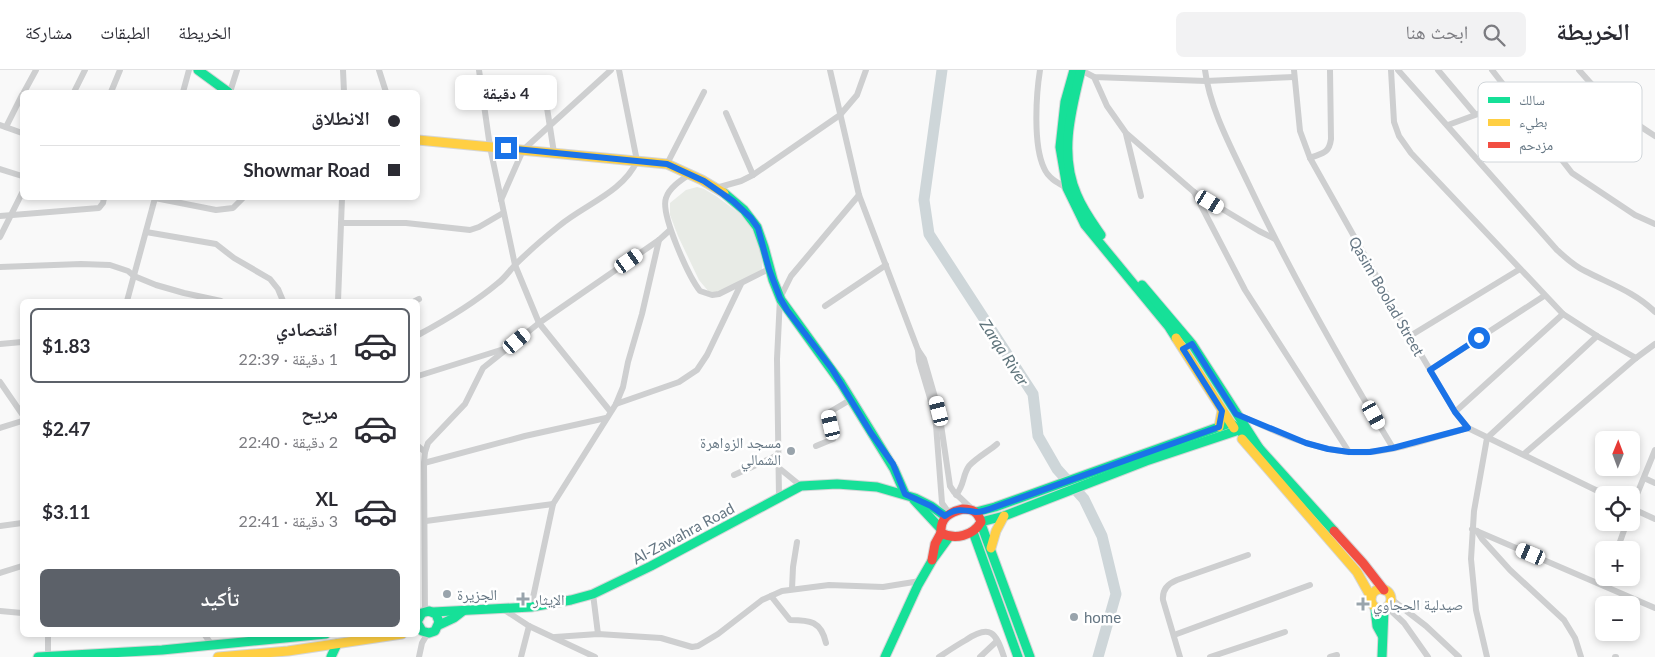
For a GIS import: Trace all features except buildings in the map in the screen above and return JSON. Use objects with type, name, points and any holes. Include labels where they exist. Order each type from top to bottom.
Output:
[{"type":"main road","points":[[198,70],[226,90]]},
{"type":"main road","points":[[1074,70],[1064,102],[1060,140],[1062,168],[1067,188],[1085,225],[1169,327],[1236,431],[1269,472],[1351,565],[1371,596],[1371,603],[1384,606]]},
{"type":"main road","points":[[1081,70],[1070,115],[1067,155],[1075,192],[1085,212],[1098,232],[1192,344],[1259,448],[1363,563],[1384,590],[1389,593],[1384,606],[1386,624],[1382,635],[1382,657]]},
{"type":"main road","points":[[420,140],[667,164],[716,188],[740,207],[756,224],[760,232],[769,269],[780,298],[787,310],[832,369],[850,400],[893,464],[908,496],[943,533],[973,532],[981,523],[1004,516],[1230,423],[1237,426],[1251,444],[1259,448]]},
{"type":"main road","points":[[1183,349],[1192,344]]},
{"type":"main road","points":[[1219,427],[1222,411]]},
{"type":"main road","points":[[885,657],[904,610],[932,560],[936,542],[943,533],[942,520],[947,514],[963,509],[975,511],[995,507],[1036,492],[1236,431]]},
{"type":"main road","name":"Al-Zawahra Road","points":[[422,621],[449,610],[464,611],[531,607],[593,594],[801,486],[828,482],[880,488],[908,496],[947,514]]},
{"type":"main road","points":[[975,511],[991,548],[1030,657]]},
{"type":"main road","points":[[991,548],[996,531],[1004,516]]},
{"type":"main road","points":[[973,532],[1018,657]]},
{"type":"main road","points":[[1371,596],[1375,592],[1384,590]]},
{"type":"main road","name":"Al-Zawahra Road","points":[[422,621],[435,631],[439,625],[464,611]]},
{"type":"main road","points":[[422,621],[438,616],[439,625]]},
{"type":"main road","points":[[43,656],[132,654],[290,637]]},
{"type":"main road","points":[[218,657],[291,654],[382,637]]},
{"type":"main road","points":[[330,657],[337,644]]},
{"type":"street","points":[[25,90],[36,70]]},
{"type":"street","points":[[75,90],[85,70]]},
{"type":"street","points":[[111,90],[120,70]]},
{"type":"street","points":[[184,90],[189,70]]},
{"type":"street","points":[[230,90],[237,70]]},
{"type":"street","points":[[343,70],[344,90]]},
{"type":"street","points":[[379,70],[385,90]]},
{"type":"street","points":[[479,70],[490,147],[515,265],[538,323],[610,411]]},
{"type":"street","points":[[501,201],[523,150],[611,70]]},
{"type":"street","points":[[420,334],[465,308],[498,283],[560,224],[626,178],[637,161],[619,70]]},
{"type":"street","points":[[830,70],[859,195],[918,350],[924,359],[936,398],[942,424],[950,486],[956,495],[975,511]]},
{"type":"street","points":[[716,188],[753,175],[840,115],[857,95],[866,70]]},
{"type":"street","points":[[1040,70],[1037,90],[1036,126],[1041,159],[1049,176],[1067,188]]},
{"type":"street","points":[[1081,70],[1094,77],[1206,81],[1294,74]]},
{"type":"street","points":[[1205,70],[1206,81],[1216,112],[1275,239],[1393,448]]},
{"type":"street","points":[[1310,158],[1327,151],[1330,145],[1330,70]]},
{"type":"street","points":[[1391,70],[1392,110],[1399,136],[1411,153],[1563,314],[1636,358]]},
{"type":"street","points":[[1398,70],[1478,159]]},
{"type":"street","points":[[1438,70],[1475,114]]},
{"type":"street","points":[[1579,70],[1589,82]]},
{"type":"street","points":[[1496,71],[1504,82]]},
{"type":"street","name":"Qasim Boolad Street","points":[[1294,74],[1300,131],[1310,158],[1455,412],[1468,428],[1595,490]]},
{"type":"street","points":[[1094,77],[1107,106],[1126,133],[1194,192],[1275,239]]},
{"type":"street","points":[[543,82],[554,153]]},
{"type":"street","points":[[667,164],[704,92]]},
{"type":"street","points":[[20,99],[3,126],[20,132]]},
{"type":"street","points":[[726,113],[753,175]]},
{"type":"street","points":[[1448,125],[1478,113]]},
{"type":"street","points":[[1642,127],[1655,136]]},
{"type":"street","points":[[1126,133],[1142,196]]},
{"type":"street","points":[[1480,162],[1557,250],[1584,271],[1627,290],[1646,303],[1655,312]]},
{"type":"street","points":[[1564,162],[1572,173],[1635,215],[1655,224]]},
{"type":"street","points":[[0,169],[20,175]]},
{"type":"street","points":[[690,174],[671,189],[666,198],[664,208],[670,230],[700,291],[715,295],[769,269]]},
{"type":"street","points":[[1194,192],[1244,290],[1349,452]]},
{"type":"street","points":[[779,497],[777,368],[780,298],[791,276],[859,195]]},
{"type":"street","points":[[0,238],[20,197]]},
{"type":"street","points":[[0,216],[99,208],[104,200]]},
{"type":"street","points":[[127,299],[154,200]]},
{"type":"street","points":[[165,200],[216,210],[233,208],[241,200]]},
{"type":"street","points":[[338,299],[342,200]]},
{"type":"street","points":[[341,223],[401,223],[470,230],[479,227],[503,212]]},
{"type":"street","points":[[418,657],[422,643],[426,521],[424,452],[428,443],[465,404],[482,368],[538,323],[659,240],[670,230]]},
{"type":"street","points":[[146,232],[216,244],[234,258],[270,278],[282,299]]},
{"type":"street","points":[[531,607],[553,504],[616,404],[623,387],[659,240]]},
{"type":"street","points":[[0,267],[101,264],[124,269],[134,276],[184,294],[210,299]]},
{"type":"street","points":[[825,306],[886,266]]},
{"type":"street","points":[[1410,336],[1520,269]]},
{"type":"street","points":[[616,404],[679,382],[697,370],[707,355],[741,284]]},
{"type":"street","points":[[1430,370],[1544,296]]},
{"type":"street","points":[[1455,412],[1563,314]]},
{"type":"street","points":[[1487,657],[1474,594],[1472,559],[1474,530],[1487,438],[1597,336]]},
{"type":"street","points":[[0,344],[20,342]]},
{"type":"street","points":[[1524,454],[1655,344]]},
{"type":"street","points":[[420,375],[510,347]]},
{"type":"street","points":[[918,350],[919,361],[936,425],[942,503],[947,514]]},
{"type":"street","points":[[0,382],[20,411]]},
{"type":"street","points":[[816,446],[833,439],[828,413],[850,400]]},
{"type":"street","points":[[1236,414],[1306,443],[1349,452],[1370,452],[1393,448],[1468,428]]},
{"type":"street","points":[[424,463],[525,436],[606,418]]},
{"type":"street","points":[[0,428],[20,422]]},
{"type":"street","points":[[1248,431],[1258,424]]},
{"type":"street","points":[[956,495],[963,487],[969,466],[997,444]]},
{"type":"street","points":[[420,448],[424,452]]},
{"type":"street","points":[[1640,487],[1655,450]]},
{"type":"street","points":[[734,475],[778,455]]},
{"type":"street","points":[[779,468],[801,486]]},
{"type":"street","points":[[1644,478],[1655,483]]},
{"type":"street","points":[[426,521],[553,504]]},
{"type":"street","points":[[1640,512],[1655,519]]},
{"type":"street","points":[[0,526],[20,523]]},
{"type":"street","points":[[1474,530],[1595,581]]},
{"type":"street","points":[[1474,530],[1510,570],[1564,620],[1575,638],[1581,657]]},
{"type":"street","points":[[792,589],[797,542]]},
{"type":"street","points":[[1180,657],[1162,595],[1170,583],[1248,555]]},
{"type":"street","points":[[0,573],[20,567]]},
{"type":"street","points":[[555,637],[598,634],[661,638],[687,646],[698,646],[718,634],[762,600],[792,589],[834,585],[882,587],[920,581]]},
{"type":"street","points":[[1174,635],[1310,585]]},
{"type":"street","points":[[1606,586],[1655,608]]},
{"type":"street","points":[[593,594],[598,634]]},
{"type":"street","points":[[771,596],[790,620],[805,620],[815,623],[823,632],[826,643]]},
{"type":"street","points":[[1384,606],[1404,622],[1428,657]]},
{"type":"street","points":[[1384,606],[1426,626],[1459,657]]},
{"type":"street","points":[[503,609],[529,626],[595,657]]},
{"type":"street","points":[[0,611],[20,613]]},
{"type":"street","points":[[521,657],[529,626]]},
{"type":"street","points":[[939,657],[978,632],[987,631],[997,641],[1004,657]]},
{"type":"street","points":[[1210,657],[1285,632]]},
{"type":"street","points":[[43,656],[47,637]]},
{"type":"street","points":[[206,637],[212,645]]},
{"type":"street","points":[[980,657],[997,641]]},
{"type":"shaded area","points":[[697,187],[716,196],[751,222],[763,251],[762,270],[717,295],[709,292],[699,280],[670,215],[670,203],[686,190]]},
{"type":"waterway","name":"Zarqa River","points":[[942,70],[924,200],[929,234],[1033,394],[1038,436],[1057,469],[1084,499],[1102,536],[1116,594],[1098,657]]},
{"type":"traffic: fast","points":[[198,70],[225,90]]},
{"type":"traffic: fast","points":[[1074,70],[1065,102],[1060,147],[1067,188],[1085,225],[1176,338]]},
{"type":"traffic: fast","points":[[1081,70],[1068,133],[1069,164],[1079,200],[1101,235]]},
{"type":"traffic: fast","points":[[724,193],[744,210],[757,227],[781,300],[841,383],[894,469],[905,494]]},
{"type":"traffic: fast","points":[[1142,285],[1192,344],[1259,448],[1334,531]]},
{"type":"traffic: fast","points":[[976,512],[995,507],[1230,423],[1259,448]]},
{"type":"traffic: fast","points":[[981,522],[1004,516],[1146,461],[1236,431]]},
{"type":"traffic: fast","points":[[433,612],[531,607],[593,594],[651,566],[801,486],[837,484],[877,487],[915,498],[945,516]]},
{"type":"traffic: fast","points":[[914,500],[940,528]]},
{"type":"traffic: fast","points":[[981,524],[1030,657]]},
{"type":"traffic: fast","points":[[973,532],[1018,657]]},
{"type":"traffic: fast","points":[[885,657],[918,585],[933,559],[949,537]]},
{"type":"traffic: fast","points":[[1375,608],[1377,626],[1382,635]]},
{"type":"traffic: fast","points":[[1382,657],[1384,609]]},
{"type":"traffic: fast","points":[[420,616],[422,613],[429,611],[436,614],[439,622],[435,631],[429,633],[422,631],[420,628]]},
{"type":"traffic: fast","points":[[439,625],[454,618],[463,611]]},
{"type":"traffic: fast","points":[[38,657],[162,650],[295,637]]},
{"type":"traffic: fast","points":[[331,657],[337,644]]},
{"type":"traffic: slow","points":[[420,140],[667,164],[702,180],[724,193]]},
{"type":"traffic: slow","points":[[1176,338],[1234,428]]},
{"type":"traffic: slow","points":[[1219,427],[1222,411]]},
{"type":"traffic: slow","points":[[1242,439],[1357,572],[1371,597]]},
{"type":"traffic: slow","points":[[991,548],[996,531],[1004,516]]},
{"type":"traffic: slow","points":[[1381,589],[1388,592],[1391,599],[1388,606],[1381,609],[1374,606],[1371,599],[1374,592],[1381,589]]},
{"type":"traffic: slow","points":[[218,657],[288,651],[382,637]]},
{"type":"traffic: jam","points":[[963,509],[972,510],[977,513],[981,522],[978,527],[969,533],[958,536],[941,533],[942,523],[946,516],[963,509]]},
{"type":"traffic: jam","points":[[1334,531],[1384,590]]},
{"type":"traffic: jam","points":[[932,560],[935,544],[941,533]]},
{"type":"place","name":"مسجد الزواهرة الشمالي","points":[[791,451]]},
{"type":"place","name":"الجزيرة","points":[[447,594]]},
{"type":"place","name":"الإيثار","points":[[523,599]]},
{"type":"place","name":"صيدلية الحجاوي","points":[[1363,604]]},
{"type":"place","name":"home","points":[[1074,617]]},
{"type":"route","points":[[506,148],[667,164],[704,181],[733,201],[746,212],[760,232],[769,269],[780,298],[787,310],[832,369],[871,433],[893,464],[905,494],[931,506],[945,516],[958,510],[969,509],[976,512],[995,507],[1219,427],[1222,411],[1183,349],[1192,344],[1236,414],[1306,443],[1349,452],[1370,452],[1393,448],[1468,428],[1455,412],[1430,370],[1479,338]]}]
